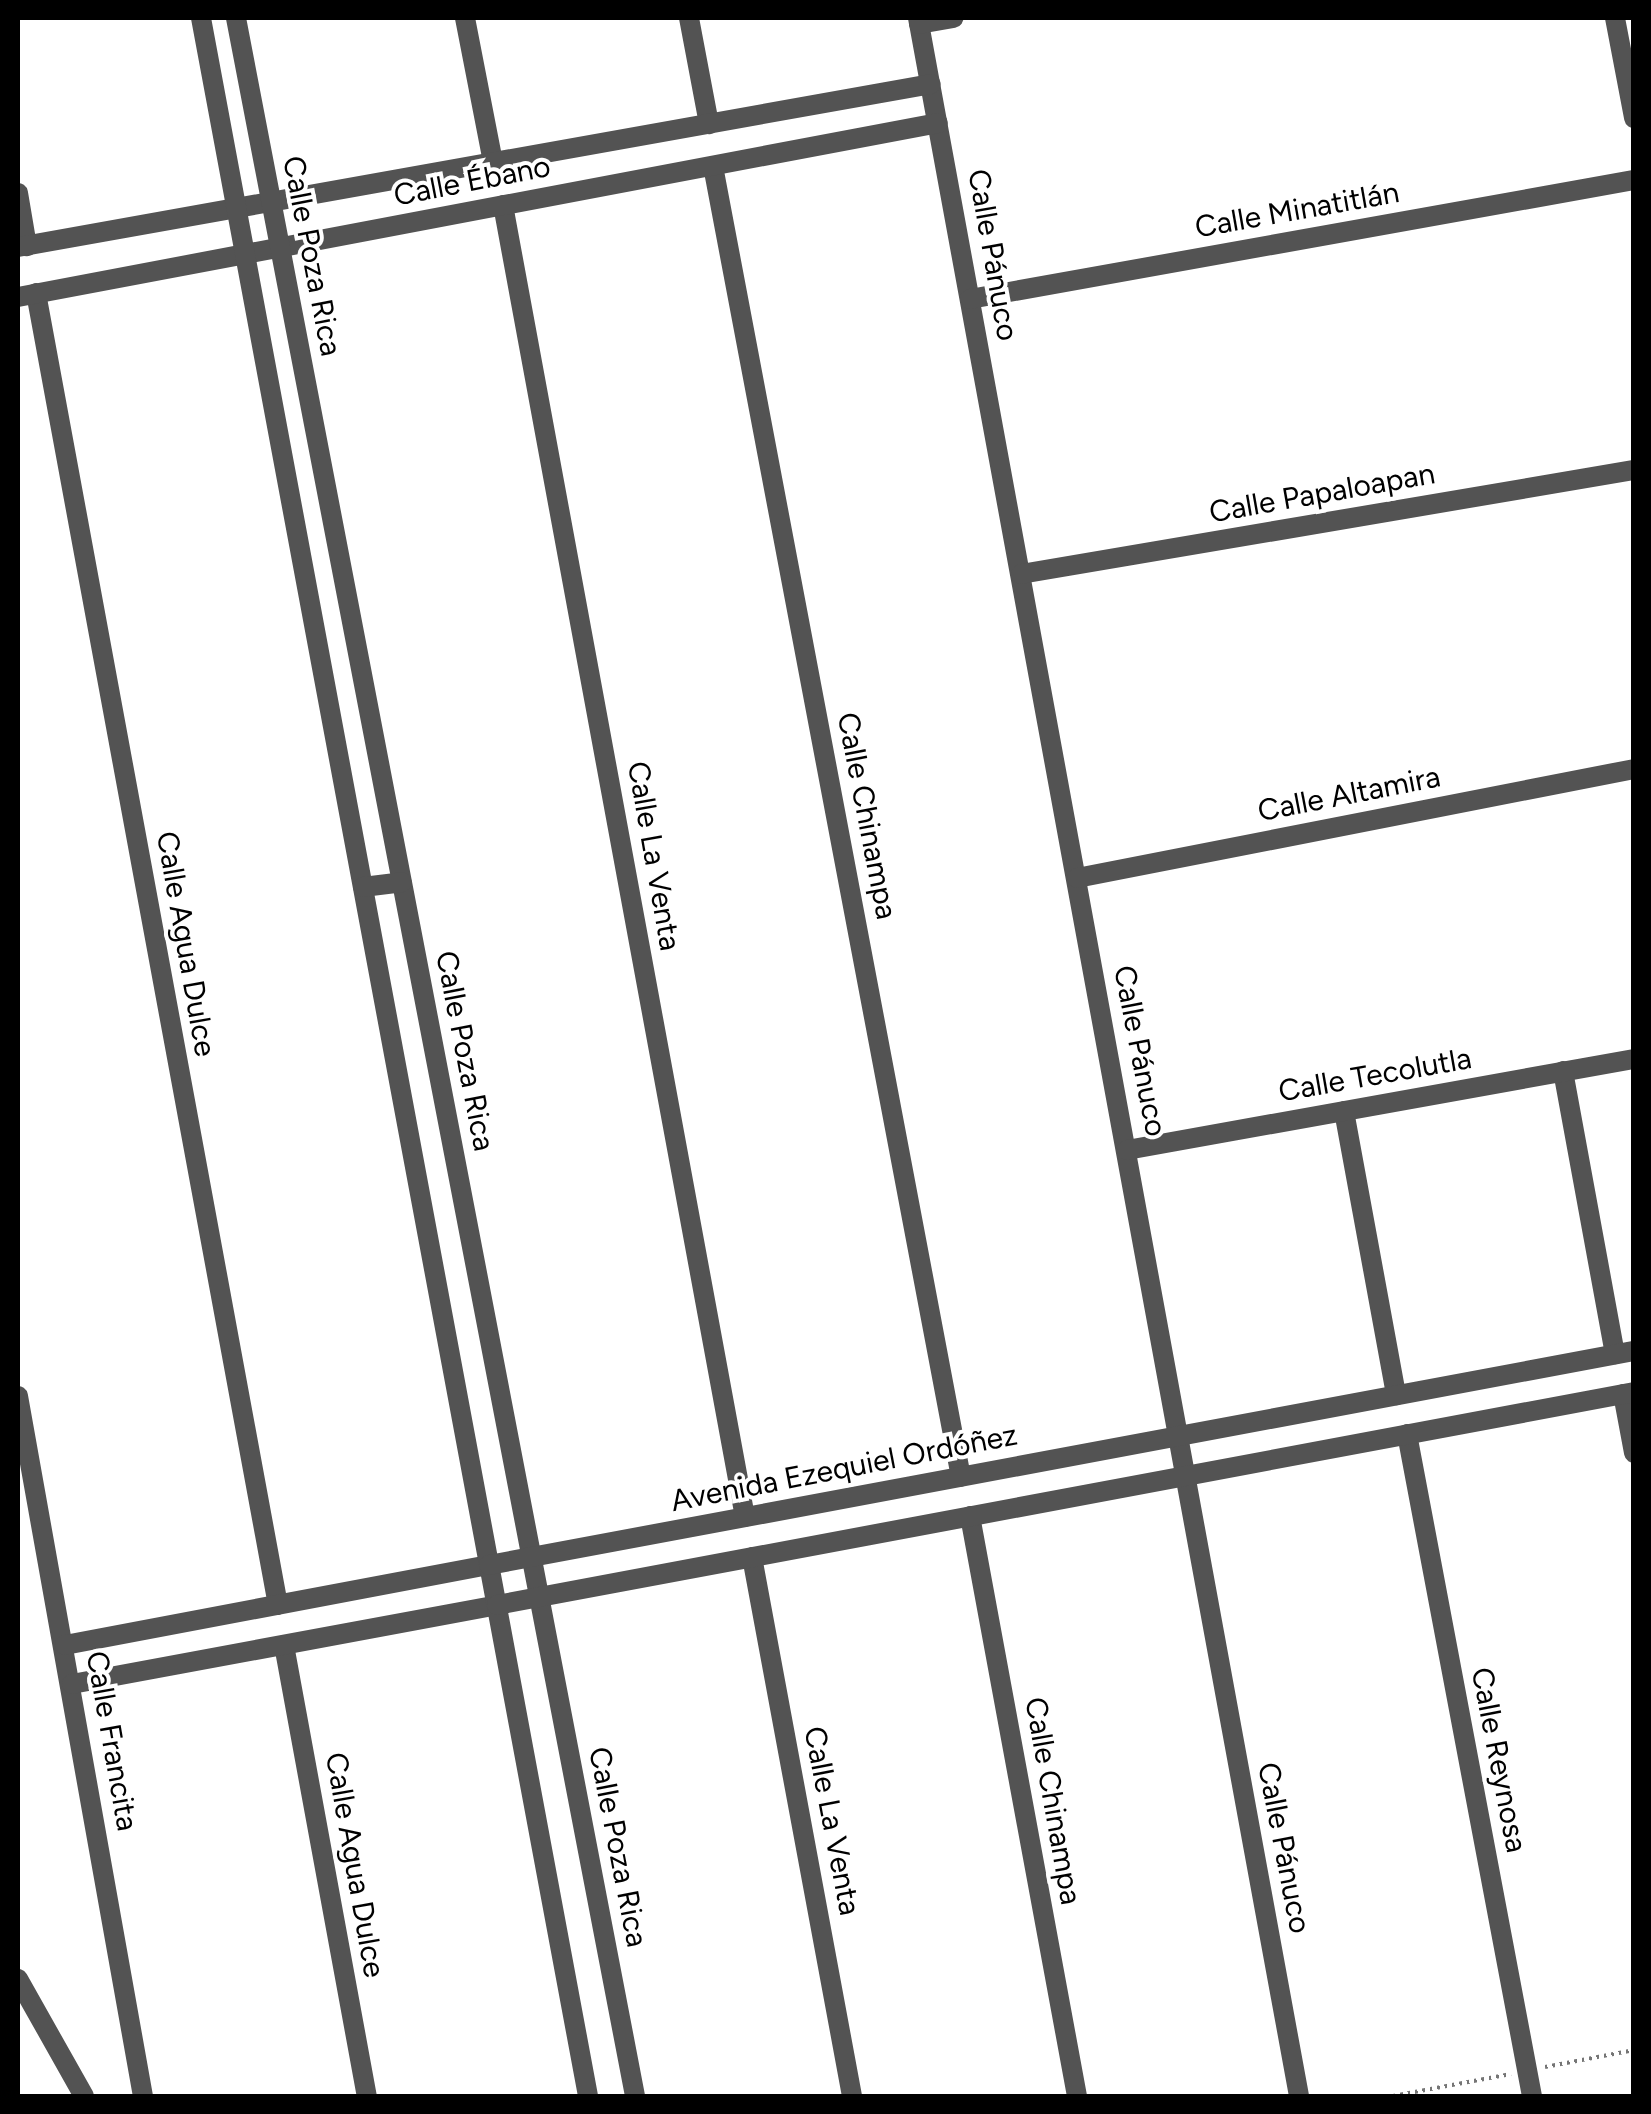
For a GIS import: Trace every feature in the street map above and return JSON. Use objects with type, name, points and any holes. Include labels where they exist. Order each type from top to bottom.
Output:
[{"type":"street","points":[[201,18],[588,2096]]},
{"type":"street","name":"Calle Poza Rica","points":[[236,18],[635,2096]]},
{"type":"street","points":[[465,18],[492,162]]},
{"type":"street","points":[[689,18],[709,124]]},
{"type":"street","points":[[919,21],[953,18]]},
{"type":"street","points":[[1615,18],[1634,118]]},
{"type":"street","name":"Calle Pánuco","points":[[919,21],[1300,2096]]},
{"type":"street","name":"Calle Ébano","points":[[22,247],[930,84]]},
{"type":"street","name":"Calle Ébano","points":[[27,295],[938,124]]},
{"type":"street","name":"Calle Chinampa","points":[[714,166],[961,1476]]},
{"type":"street","name":"Calle Minatitlán","points":[[970,299],[1634,180]]},
{"type":"street","points":[[18,193],[22,247]]},
{"type":"street","name":"Calle La Venta","points":[[503,205],[745,1517]]},
{"type":"street","name":"Calle Agua Dulce","points":[[27,295],[278,1605]]},
{"type":"street","name":"Calle Papaloapan","points":[[1021,574],[1634,470]]},
{"type":"street","name":"Calle Altamira","points":[[1077,878],[1634,769]]},
{"type":"street","points":[[363,886],[402,882]]},
{"type":"street","points":[[378,964],[417,962]]},
{"type":"street","name":"Calle Tecolutla","points":[[1128,1150],[1634,1058]]},
{"type":"street","points":[[1563,1072],[1624,1352]]},
{"type":"street","points":[[1344,1111],[1396,1395]]},
{"type":"street","name":"Avenida Ezequiel Ordóñez","points":[[65,1644],[1624,1352]]},
{"type":"street","points":[[72,1684],[1628,1393],[1634,1453]]},
{"type":"street","name":"Calle Francita","points":[[18,1396],[143,2096]]},
{"type":"street","name":"Calle Reynosa","points":[[1407,1434],[1532,2096]]},
{"type":"street","name":"Calle Chinampa","points":[[970,1516],[1076,2096]]},
{"type":"street","name":"Calle La Venta","points":[[752,1557],[852,2096]]},
{"type":"street","name":"Calle Agua Dulce","points":[[284,1644],[366,2096]]},
{"type":"street","points":[[18,1980],[84,2096]]}]
